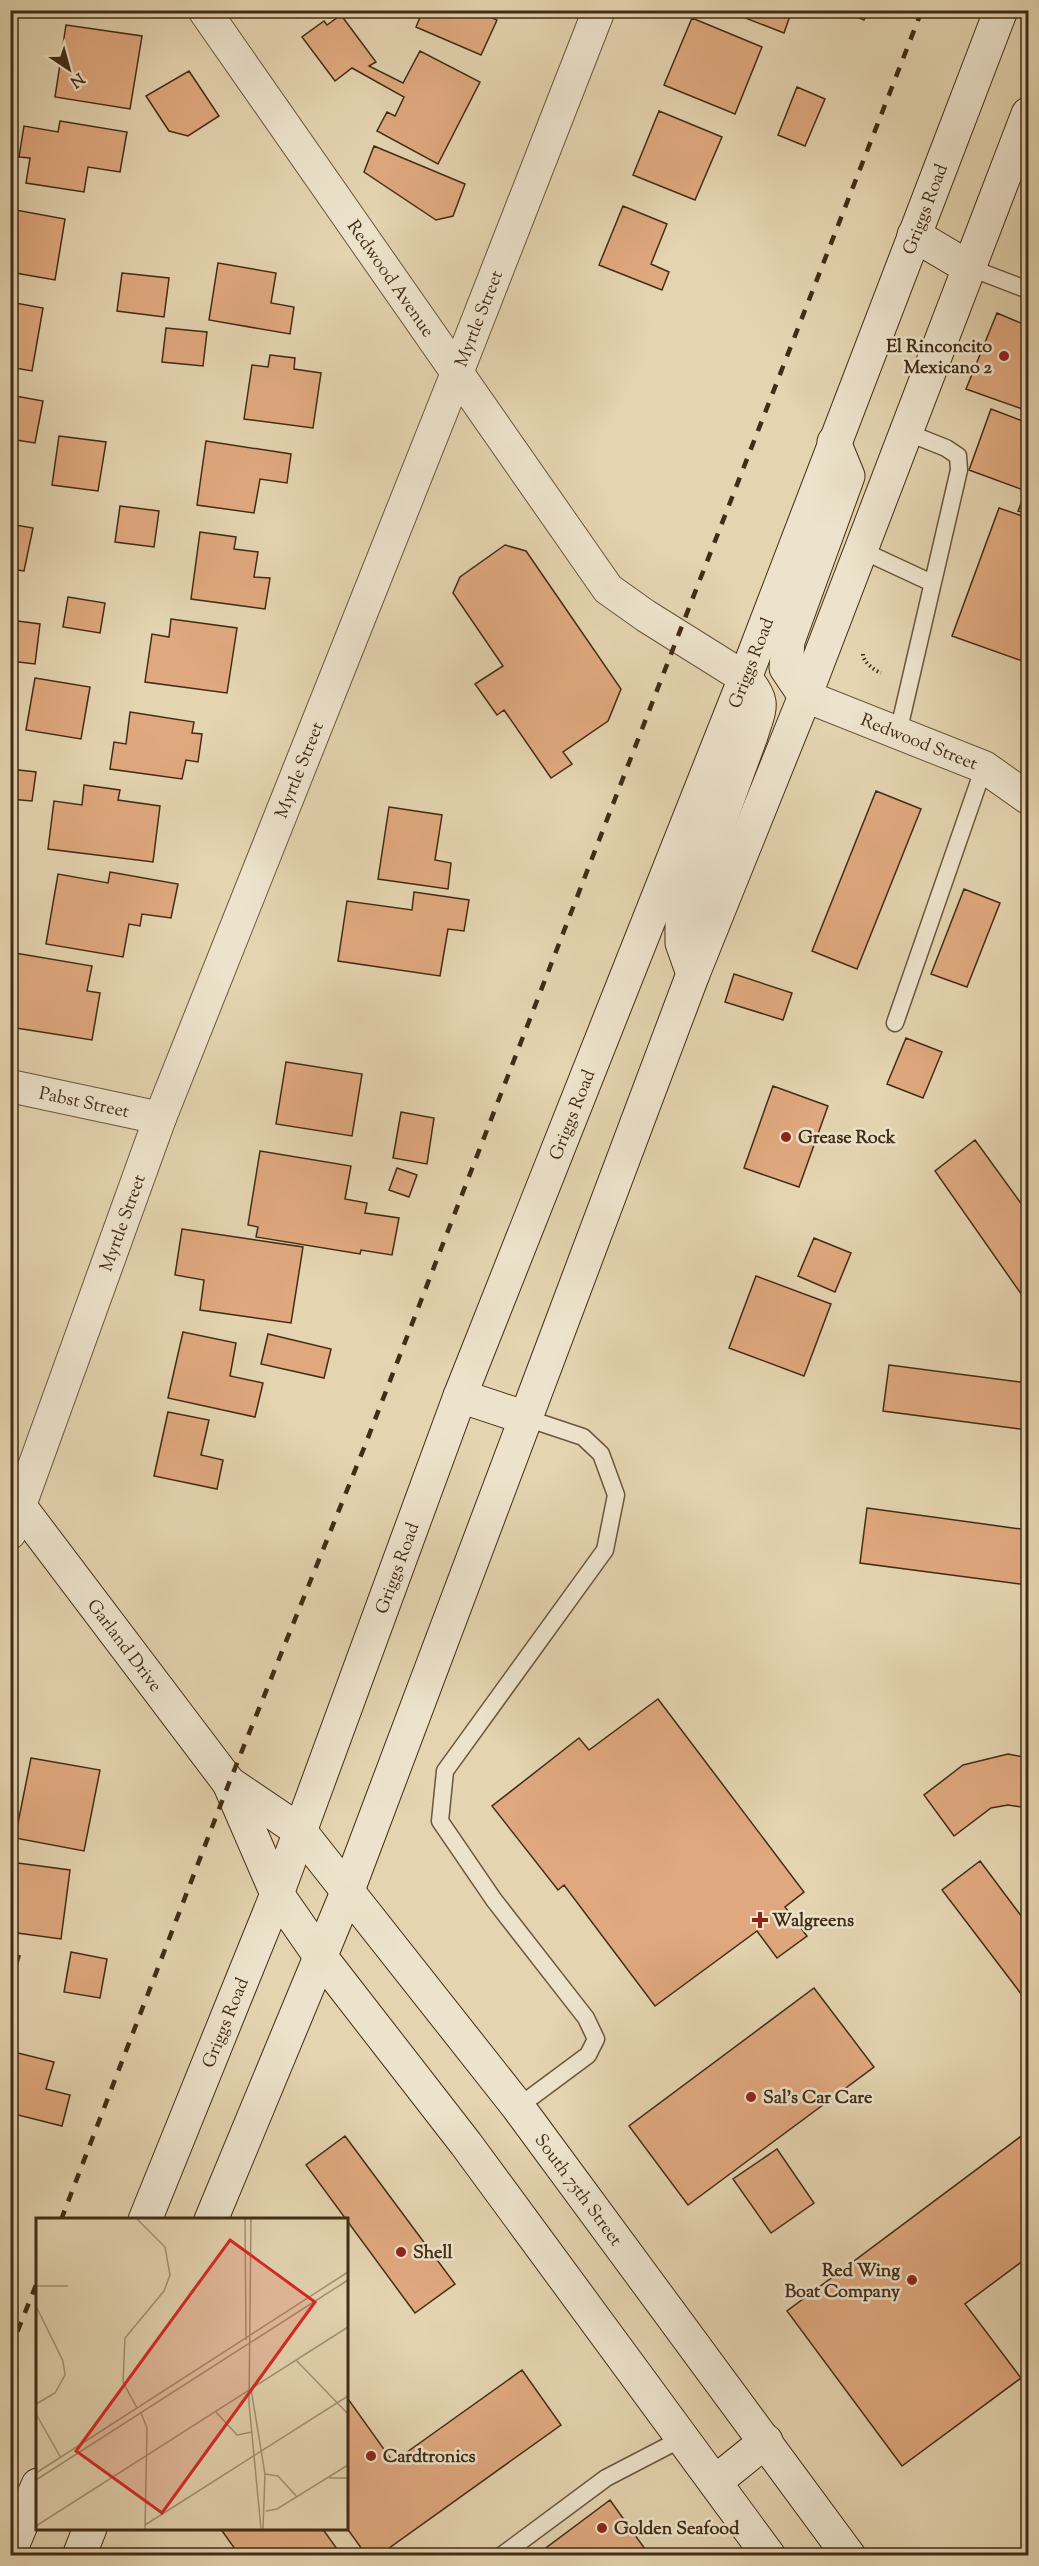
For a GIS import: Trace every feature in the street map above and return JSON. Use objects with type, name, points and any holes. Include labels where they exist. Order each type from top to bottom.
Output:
[{"type":"main road","name":"Griggs Road","points":[[146,2218],[277,1894],[460,1396],[745,678],[1001,10]]},
{"type":"main road","points":[[212,2218],[348,1890],[693,974],[805,696],[968,267],[1028,118]]},
{"type":"main road","points":[[914,236],[968,267]]},
{"type":"main road","points":[[805,696],[786,668],[788,641],[848,476],[834,442]]},
{"type":"main road","points":[[693,974],[682,943],[682,923],[752,736],[759,707],[758,693],[745,678]]},
{"type":"main road","points":[[460,1396],[526,1418]]},
{"type":"main road","name":"Garland Drive","points":[[13,1508],[229,1783],[277,1894]]},
{"type":"main road","name":"Garland Drive","points":[[229,1783],[300,1831]]},
{"type":"main road","name":"South 75th Street","points":[[300,1831],[518,2107],[849,2556]]},
{"type":"main road","points":[[277,1894],[320,1956],[466,2144],[768,2556]]},
{"type":"main road","points":[[715,2482],[766,2441]]},
{"type":"main road","points":[[10,2551],[36,2490]]},
{"type":"main road","points":[[79,2556],[90,2530]]},
{"type":"street","name":"Redwood Avenue","points":[[204,10],[608,589],[646,616],[745,678]]},
{"type":"street","name":"Myrtle Street","points":[[13,1508],[160,1118],[458,373],[598,10]]},
{"type":"street","name":"Redwood Street","points":[[805,696],[984,766],[1029,798]]},
{"type":"street","name":"Pabst Street","points":[[10,1086],[160,1118]]},
{"type":"lane","points":[[968,267],[1029,290]]},
{"type":"lane","points":[[898,733],[959,470],[958,456],[945,448],[906,432]]},
{"type":"lane","points":[[861,550],[933,583]]},
{"type":"lane","points":[[895,1023],[984,766]]},
{"type":"lane","points":[[518,2107],[588,2055],[596,2039],[585,2018],[494,1900],[440,1821],[445,1771],[605,1550],[616,1495],[601,1454],[583,1437],[526,1418]]},
{"type":"lane","points":[[501,2556],[606,2478],[683,2438]]},
{"type":"building","points":[[423,10],[488,10],[486,15],[497,20],[481,55],[416,27]]},
{"type":"building","points":[[725,10],[792,10],[784,33]]},
{"type":"building","points":[[842,10],[868,10],[864,20]]},
{"type":"building","points":[[341,15],[376,62],[369,66],[403,83],[420,51],[480,82],[438,164],[377,131],[387,112],[395,116],[404,97],[352,68],[335,81],[302,37],[324,21],[327,25]]},
{"type":"building","points":[[692,18],[762,47],[735,114],[664,85]]},
{"type":"building","points":[[66,25],[142,36],[130,109],[55,97]]},
{"type":"building","points":[[189,71],[219,116],[188,136],[169,131],[146,96]]},
{"type":"building","points":[[797,87],[825,99],[805,146],[778,135]]},
{"type":"building","points":[[659,111],[722,137],[695,200],[633,175]]},
{"type":"building","points":[[60,121],[127,132],[120,172],[88,167],[84,192],[26,183],[30,158],[19,157],[24,126],[58,132]]},
{"type":"building","points":[[374,146],[465,184],[453,216],[436,220],[364,172]]},
{"type":"building","points":[[623,206],[667,224],[651,264],[669,272],[662,290],[599,265]]},
{"type":"building","points":[[10,209],[65,219],[55,280],[10,272]]},
{"type":"building","points":[[218,263],[276,273],[271,303],[294,307],[290,334],[209,320]]},
{"type":"building","points":[[122,273],[169,278],[164,317],[117,311]]},
{"type":"building","points":[[10,302],[43,308],[32,371],[10,367]]},
{"type":"building","name":"El Rinconcito Mexicano 2","points":[[1028,310],[1028,411],[966,389],[997,313],[1023,324]]},
{"type":"building","points":[[166,328],[207,332],[203,366],[162,362]]},
{"type":"building","points":[[270,355],[295,358],[294,369],[321,373],[313,428],[244,419],[252,365],[268,367]]},
{"type":"building","points":[[10,395],[43,401],[35,443],[10,439]]},
{"type":"building","points":[[991,409],[1028,423],[1028,514],[1018,511],[1026,491],[969,470]]},
{"type":"building","points":[[59,436],[106,442],[98,491],[52,485]]},
{"type":"building","points":[[206,441],[291,454],[287,483],[260,479],[254,513],[197,505]]},
{"type":"building","points":[[120,506],[159,511],[154,547],[115,542]]},
{"type":"building","points":[[999,508],[1028,518],[1028,663],[952,636]]},
{"type":"building","points":[[10,524],[33,528],[24,571],[10,569]]},
{"type":"building","points":[[200,532],[236,537],[234,549],[258,552],[254,577],[270,578],[265,609],[191,599]]},
{"type":"building","points":[[505,545],[526,551],[621,689],[608,721],[563,752],[572,764],[551,778],[504,710],[497,715],[475,684],[503,666],[453,593],[460,577]]},
{"type":"building","points":[[68,597],[105,603],[100,633],[63,627]]},
{"type":"building","points":[[171,619],[237,628],[227,693],[145,682],[152,634],[169,637]]},
{"type":"building","points":[[10,620],[40,624],[35,664],[10,661]]},
{"type":"building","points":[[35,678],[90,687],[81,739],[26,730]]},
{"type":"building","points":[[130,712],[194,722],[192,733],[202,734],[198,762],[186,760],[182,779],[110,769],[114,742],[126,744]]},
{"type":"building","points":[[10,769],[36,772],[32,801],[10,799]]},
{"type":"building","points":[[84,785],[120,790],[118,800],[160,806],[153,862],[48,849],[54,801],[82,805]]},
{"type":"building","points":[[876,791],[921,809],[857,969],[812,951]]},
{"type":"building","points":[[389,807],[442,815],[435,860],[451,863],[448,889],[378,879]]},
{"type":"building","points":[[110,872],[178,884],[171,918],[142,914],[140,926],[129,924],[123,957],[46,944],[58,874],[108,883]]},
{"type":"building","points":[[964,889],[1000,903],[967,987],[931,974]]},
{"type":"building","points":[[414,892],[469,900],[464,931],[448,929],[440,976],[338,961],[347,901],[412,910]]},
{"type":"building","points":[[15,953],[92,966],[87,991],[100,993],[92,1040],[10,1027],[10,980]]},
{"type":"building","points":[[734,974],[792,993],[783,1020],[725,1002]]},
{"type":"building","points":[[906,1038],[942,1052],[923,1098],[887,1084]]},
{"type":"building","points":[[286,1062],[362,1074],[352,1136],[276,1124]]},
{"type":"building","name":"Grease Rock","points":[[773,1086],[828,1106],[799,1187],[744,1168]]},
{"type":"building","points":[[401,1112],[434,1118],[427,1164],[393,1158]]},
{"type":"building","points":[[975,1140],[1028,1213],[1028,1300],[1024,1298],[935,1171]]},
{"type":"building","points":[[260,1151],[351,1166],[345,1199],[367,1203],[365,1213],[399,1218],[392,1255],[361,1250],[360,1254],[256,1237],[258,1227],[248,1225]]},
{"type":"building","points":[[397,1168],[417,1175],[409,1197],[389,1190]]},
{"type":"building","points":[[182,1229],[303,1247],[291,1323],[200,1310],[204,1280],[175,1275]]},
{"type":"building","points":[[814,1238],[851,1253],[835,1292],[798,1276]]},
{"type":"building","points":[[756,1276],[831,1304],[804,1376],[729,1348]]},
{"type":"building","points":[[183,1332],[236,1343],[230,1376],[263,1383],[255,1417],[168,1398]]},
{"type":"building","points":[[268,1334],[331,1349],[324,1378],[261,1364]]},
{"type":"building","points":[[889,1365],[1028,1383],[1028,1430],[883,1411]]},
{"type":"building","points":[[168,1412],[209,1420],[201,1455],[223,1460],[217,1489],[154,1476]]},
{"type":"building","points":[[867,1508],[1028,1530],[1028,1585],[860,1563]]},
{"type":"building","name":"Walgreens","points":[[658,1699],[804,1892],[785,1907],[807,1936],[777,1958],[757,1931],[655,2006],[564,1885],[558,1890],[492,1806],[579,1738],[589,1750]]},
{"type":"building","points":[[1008,1754],[1028,1758],[1028,1808],[1008,1805],[991,1808],[954,1836],[924,1795],[963,1765]]},
{"type":"building","points":[[31,1758],[100,1770],[84,1851],[15,1838]]},
{"type":"building","points":[[980,1861],[1028,1925],[1028,2003],[942,1890]]},
{"type":"building","points":[[10,1862],[70,1870],[61,1939],[10,1932]]},
{"type":"building","points":[[71,1952],[107,1959],[100,1998],[64,1992]]},
{"type":"building","points":[[10,1953],[20,1956],[10,1990]]},
{"type":"building","name":"Sal's Car Care","points":[[814,1988],[874,2067],[688,2205],[629,2126]]},
{"type":"building","points":[[10,2051],[54,2062],[46,2089],[70,2095],[62,2126],[10,2113]]},
{"type":"building","name":"Red Wing Boat Company","points":[[1028,2131],[1028,2257],[965,2304],[1021,2378],[902,2466],[787,2311]]},
{"type":"building","name":"Shell","points":[[345,2136],[455,2284],[415,2313],[348,2222],[348,2218],[345,2218],[306,2165]]},
{"type":"building","points":[[777,2149],[814,2203],[771,2233],[733,2179]]},
{"type":"building","points":[[522,2370],[561,2425],[378,2556],[367,2556],[348,2530],[348,2399],[393,2462]]},
{"type":"building","name":"Golden Seafood","points":[[610,2500],[650,2556],[535,2556]]},
{"type":"building","points":[[221,2530],[323,2530],[342,2556],[240,2556]]},
{"type":"railway","points":[[62,2218],[229,1783],[364,1448],[922,10]]},
{"type":"railway","points":[[10,2350],[36,2285]]},
{"type":"place","name":"El Rinconcito Mexicano 2","points":[[1004,356]]},
{"type":"place","name":"Grease Rock","points":[[786,1137]]},
{"type":"place","name":"Walgreens","points":[[760,1920]]},
{"type":"place","name":"Sal's Car Care","points":[[751,2097]]},
{"type":"place","name":"Shell","points":[[401,2252]]},
{"type":"place","name":"Red Wing Boat Company","points":[[912,2280]]},
{"type":"place","name":"Cardtronics","points":[[371,2456]]},
{"type":"place","name":"Golden Seafood","points":[[602,2528]]}]
